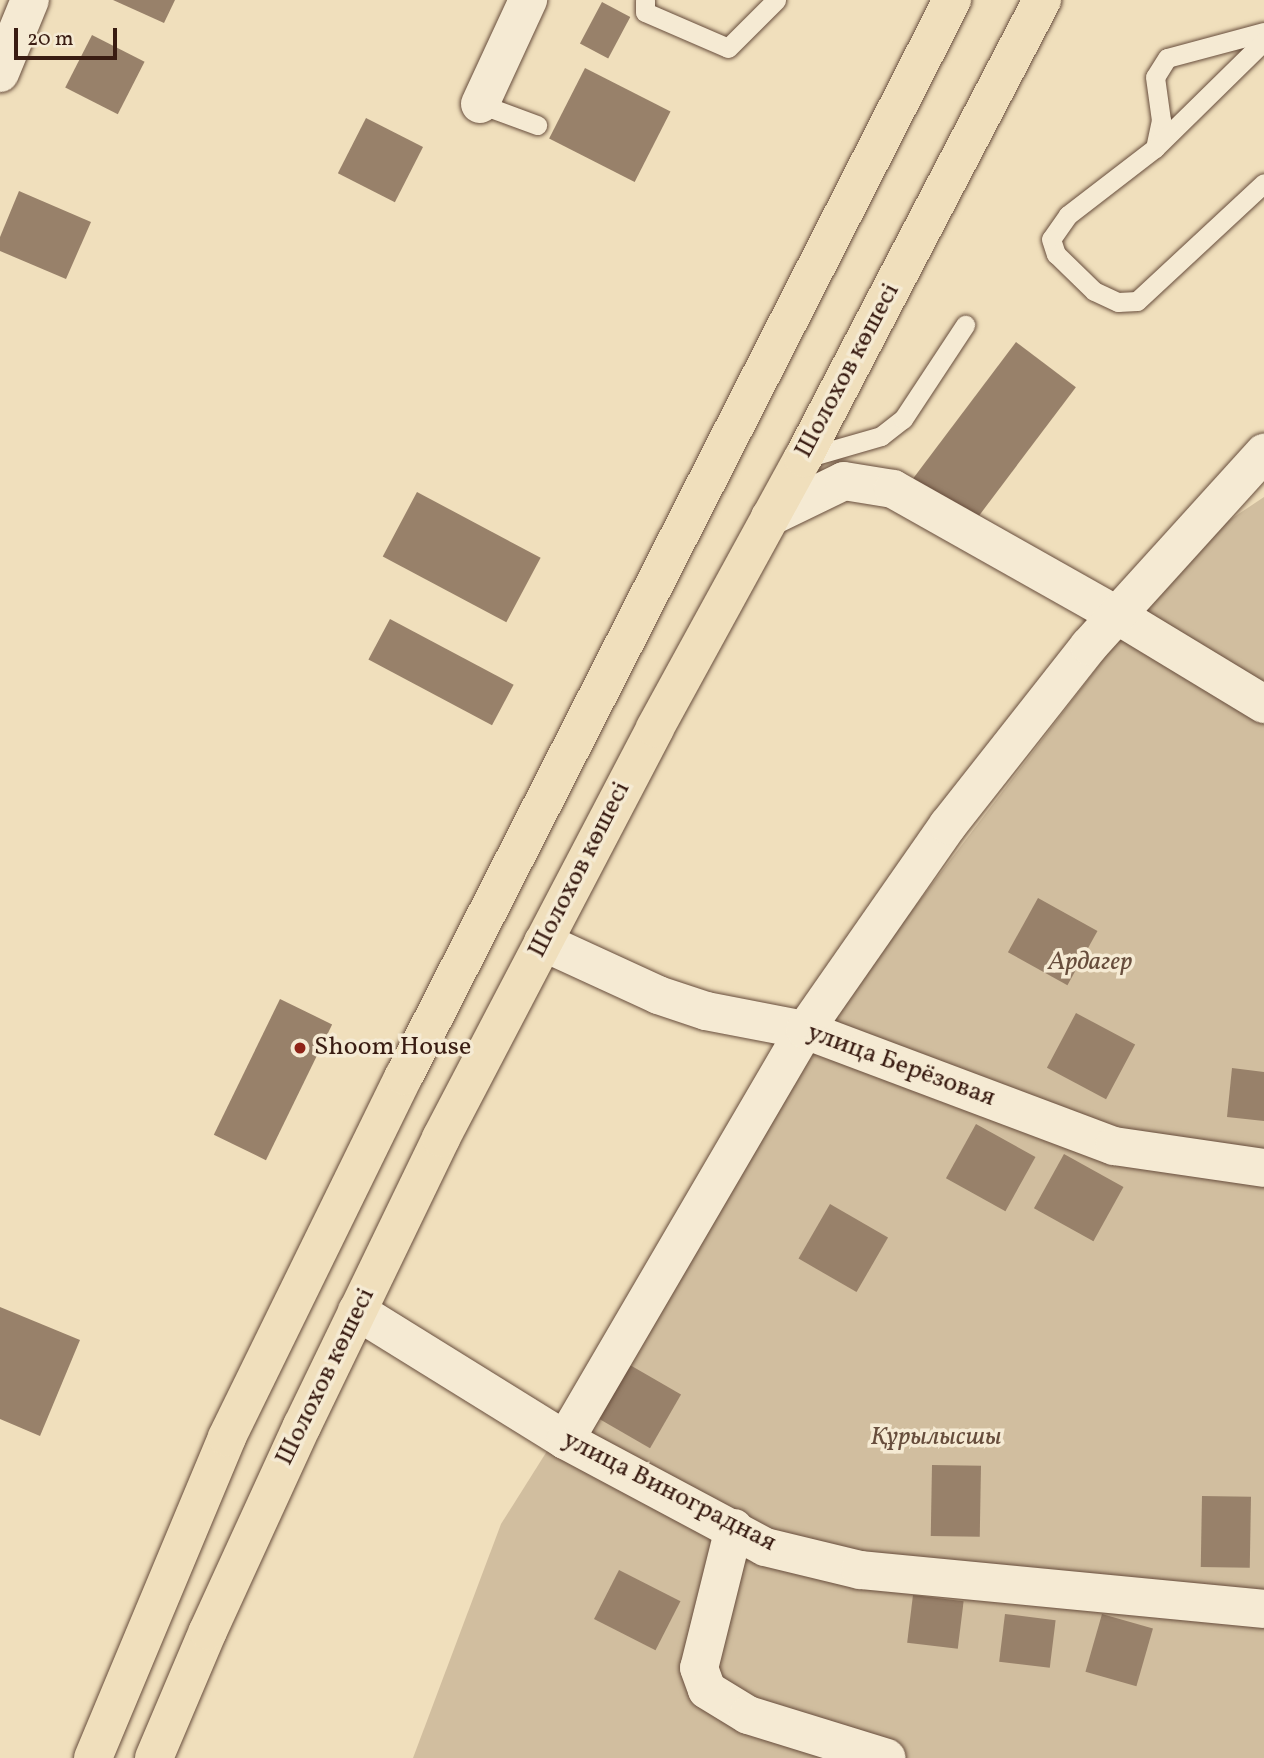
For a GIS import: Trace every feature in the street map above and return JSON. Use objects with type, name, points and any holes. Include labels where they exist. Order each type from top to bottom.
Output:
[{"type":"highway","points":[[93,1758],[227,1437],[404,1076],[952,0]]},
{"type":"highway","name":"Шолохов көшесі","points":[[154,1758],[208,1631],[441,1138],[654,727],[803,458],[1042,0]]},
{"type":"street","points":[[0,73],[30,0]]},
{"type":"street","points":[[480,104],[528,0]]},
{"type":"street","points":[[565,1440],[805,1030],[948,825],[1089,646],[1264,453]]},
{"type":"street","points":[[770,517],[844,481],[893,489],[1117,615],[1264,704]]},
{"type":"street","name":"улица Берёзовая","points":[[543,942],[658,995],[706,1011],[805,1030],[1115,1146],[1264,1168]]},
{"type":"street","name":"улица Виноградная","points":[[357,1311],[565,1440],[734,1528],[765,1547],[860,1570],[1264,1609]]},
{"type":"street","points":[[734,1528],[699,1668],[707,1690],[748,1715],[887,1758]]},
{"type":"lane","points":[[645,0],[645,12],[727,48],[776,0]]},
{"type":"lane","points":[[1155,148],[1161,120],[1155,76],[1167,58],[1264,32]]},
{"type":"lane","points":[[1264,41],[1155,148],[1068,215],[1051,239],[1056,254],[1094,291],[1118,302],[1136,301],[1264,183]]},
{"type":"lane","points":[[480,104],[537,125]]},
{"type":"lane","points":[[803,458],[881,436],[903,419],[965,326]]},
{"type":"green space","name":"Құрылысшы","points":[[1264,497],[1264,1758],[413,1758],[501,1524],[772,1094],[1189,547]]},
{"type":"building","points":[[113,0],[175,0],[164,23]]},
{"type":"building","points":[[602,2],[630,17],[608,59],[580,43]]},
{"type":"building","points":[[92,35],[145,62],[118,114],[65,88]]},
{"type":"building","points":[[585,68],[671,112],[635,182],[549,138]]},
{"type":"building","points":[[366,118],[423,147],[395,202],[338,173]]},
{"type":"building","points":[[19,191],[91,222],[66,279],[0,251],[0,237]]},
{"type":"building","points":[[1016,342],[1076,387],[973,524],[913,479]]},
{"type":"building","points":[[417,492],[541,558],[506,622],[383,556]]},
{"type":"building","points":[[390,619],[514,685],[492,725],[368,660]]},
{"type":"building","points":[[1038,898],[1097,931],[1067,985],[1008,952]]},
{"type":"building","points":[[280,999],[332,1024],[266,1160],[214,1135]]},
{"type":"building","points":[[1076,1013],[1135,1044],[1106,1099],[1047,1068]]},
{"type":"building","points":[[1232,1068],[1264,1072],[1264,1121],[1227,1117]]},
{"type":"building","points":[[976,1124],[1035,1157],[1005,1211],[946,1178]]},
{"type":"building","points":[[1064,1154],[1123,1187],[1093,1241],[1034,1208]]},
{"type":"building","points":[[830,1204],[888,1238],[857,1292],[798,1259]]},
{"type":"building","points":[[0,1307],[80,1340],[40,1436],[0,1419]]},
{"type":"building","points":[[623,1361],[681,1394],[650,1448],[592,1415]]},
{"type":"building","points":[[932,1465],[981,1466],[980,1537],[931,1536]]},
{"type":"building","points":[[1202,1496],[1251,1497],[1250,1568],[1201,1567]]},
{"type":"building","points":[[619,1570],[680,1601],[656,1650],[594,1619]]},
{"type":"building","points":[[913,1595],[964,1601],[958,1649],[907,1643]]},
{"type":"building","points":[[1005,1614],[1056,1620],[1050,1668],[999,1662]]},
{"type":"building","points":[[1102,1614],[1153,1629],[1136,1686],[1085,1672]]},
{"type":"place","name":"Shoom House","points":[[300,1048]]},
{"type":"park label","name":"Ардагер","points":[[1090,963]]}]
